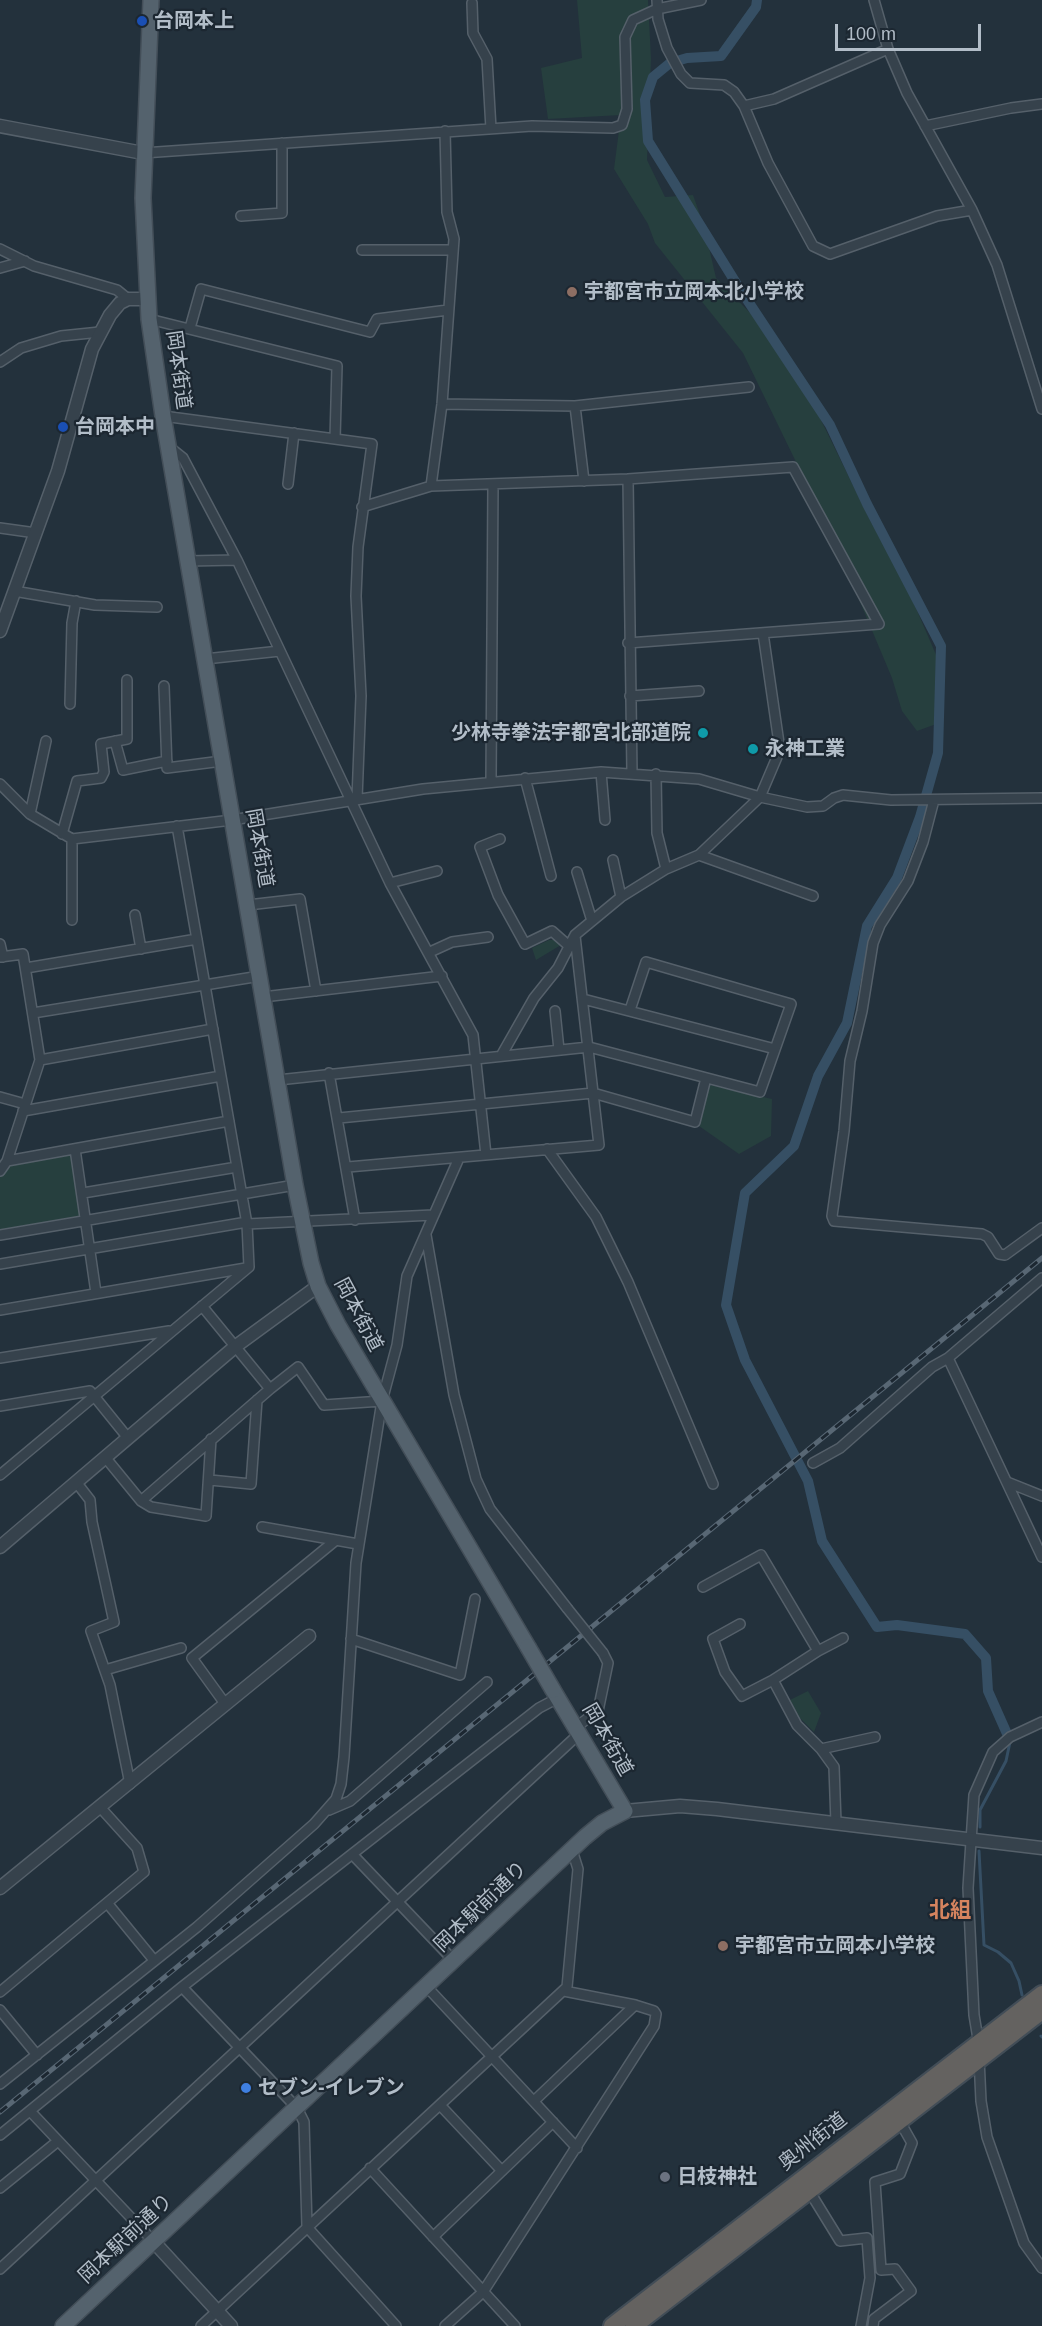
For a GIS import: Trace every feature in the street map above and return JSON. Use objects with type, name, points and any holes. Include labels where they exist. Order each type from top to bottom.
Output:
[{"type":"highway","name":"奥州街道","points":[[612,2326],[979,2040],[1042,1994]]},
{"type":"highway","name":"奥州街道","points":[[634,2326],[808,2189],[1042,2012]]},
{"type":"main road","name":"岡本街道","points":[[151,0],[143,153],[149,319],[168,446],[295,1185],[318,1286],[382,1401],[625,1811]]},
{"type":"main road","name":"岡本駅前通り","points":[[63,2326],[455,1962],[572,1850],[602,1823],[625,1811]]},
{"type":"street","points":[[0,126],[143,153],[445,131],[613,128],[622,125],[627,109],[625,37],[633,20],[657,5],[701,0]]},
{"type":"street","points":[[874,0],[888,49],[907,93],[972,210],[997,266],[1042,409]]},
{"type":"street","points":[[471,3],[473,33],[487,59],[491,129]]},
{"type":"street","points":[[657,5],[673,60],[690,83],[724,85],[734,92],[744,106],[768,163],[813,246],[830,254],[937,216],[972,210]]},
{"type":"street","points":[[744,106],[774,99],[888,49]]},
{"type":"street","points":[[925,126],[1042,104]]},
{"type":"street","points":[[431,486],[442,404],[454,239],[447,212],[445,131]]},
{"type":"street","points":[[240,216],[282,213],[282,143]]},
{"type":"street","points":[[0,249],[25,261],[117,290],[128,299]]},
{"type":"street","points":[[362,250],[453,250]]},
{"type":"street","points":[[0,268],[25,261]]},
{"type":"street","points":[[190,328],[201,290],[370,332],[377,319],[448,310]]},
{"type":"street","points":[[0,632],[58,471],[85,368],[100,332],[114,308],[128,299],[148,299]]},
{"type":"street","points":[[149,319],[338,366],[335,438]]},
{"type":"street","points":[[0,362],[31,345],[62,336],[100,332]]},
{"type":"street","points":[[442,404],[575,406],[749,387]]},
{"type":"street","points":[[575,406],[584,481]]},
{"type":"street","points":[[163,416],[372,444],[362,507],[356,596],[361,696],[354,800]]},
{"type":"street","points":[[288,483],[294,433]]},
{"type":"street","points":[[168,446],[183,458],[237,560],[354,800],[390,883],[430,952],[473,1035],[486,1155]]},
{"type":"street","points":[[362,507],[431,486],[628,479],[793,467],[879,624],[628,643]]},
{"type":"street","points":[[628,479],[628,643],[632,773]]},
{"type":"street","points":[[491,781],[493,484]]},
{"type":"street","points":[[0,528],[36,533]]},
{"type":"street","points":[[188,561],[237,560]]},
{"type":"street","points":[[14,591],[95,605],[157,607]]},
{"type":"street","points":[[70,704],[72,622],[76,601]]},
{"type":"street","points":[[501,1056],[534,998],[558,968],[575,935],[621,897],[666,869],[699,855],[760,797],[780,750],[763,633]]},
{"type":"street","points":[[205,659],[280,651]]},
{"type":"street","points":[[62,834],[77,781],[101,778],[104,772],[101,744],[127,740],[127,680]]},
{"type":"street","points":[[165,686],[167,768],[222,761]]},
{"type":"street","points":[[630,696],[699,691]]},
{"type":"street","points":[[30,814],[46,741]]},
{"type":"street","points":[[115,741],[123,770],[167,761]]},
{"type":"street","points":[[601,772],[605,819]]},
{"type":"street","points":[[0,784],[30,814],[72,839],[232,820],[491,781],[601,772],[656,774],[699,779],[760,797],[807,807],[823,806],[843,795],[917,800],[1042,798]]},
{"type":"street","points":[[656,774],[657,833],[666,869]]},
{"type":"street","points":[[525,778],[551,876]]},
{"type":"street","points":[[932,800],[923,842],[908,881],[880,926],[873,943],[862,1011],[850,1060],[844,1131],[831,1216],[834,1221],[982,1234],[988,1237],[999,1254],[1005,1255],[1042,1228]]},
{"type":"street","points":[[177,826],[247,1223],[249,1267]]},
{"type":"street","points":[[72,839],[72,920]]},
{"type":"street","points":[[500,839],[480,847],[498,895],[525,944],[552,931],[569,946]]},
{"type":"street","points":[[699,855],[813,897]]},
{"type":"street","points":[[613,860],[621,897]]},
{"type":"street","points":[[390,883],[437,871]]},
{"type":"street","points":[[577,872],[592,921]]},
{"type":"street","points":[[248,905],[300,899],[316,991]]},
{"type":"street","points":[[135,915],[141,949]]},
{"type":"street","points":[[348,1167],[599,1145],[575,935]]},
{"type":"street","points":[[430,952],[452,942],[488,938]]},
{"type":"street","points":[[26,968],[197,939]]},
{"type":"street","points":[[0,944],[1,957],[23,954],[40,1060],[7,1161],[0,1171]]},
{"type":"street","points":[[278,1080],[589,1047],[759,1092],[791,1004],[646,962],[630,1010]]},
{"type":"street","points":[[33,1013],[260,976]]},
{"type":"street","points":[[263,997],[442,976]]},
{"type":"street","points":[[583,999],[775,1049]]},
{"type":"street","points":[[555,1011],[559,1050]]},
{"type":"street","points":[[40,1060],[213,1029]]},
{"type":"street","points":[[329,1073],[348,1167],[355,1220]]},
{"type":"street","points":[[0,1097],[24,1108],[221,1076]]},
{"type":"street","points":[[339,1119],[593,1093],[695,1122],[706,1078]]},
{"type":"street","points":[[7,1161],[229,1121]]},
{"type":"street","points":[[75,1149],[96,1293]]},
{"type":"street","points":[[548,1149],[596,1217],[628,1282],[713,1484]]},
{"type":"street","points":[[0,2084],[153,1959],[197,1927],[327,1811],[336,1799],[341,1784],[358,1544],[382,1401],[397,1345],[407,1276],[459,1158]]},
{"type":"street","points":[[83,1193],[237,1167]]},
{"type":"street","points":[[0,1235],[242,1196],[295,1185]]},
{"type":"street","points":[[0,1264],[247,1223],[302,1223],[433,1215]]},
{"type":"street","points":[[0,2269],[598,1711],[608,1663],[603,1653],[490,1509],[476,1479],[454,1395],[426,1235]]},
{"type":"street","points":[[0,1310],[249,1267]]},
{"type":"street","points":[[0,1475],[249,1267]]},
{"type":"street","points":[[813,1463],[840,1448],[932,1367],[948,1358],[1042,1278]]},
{"type":"street","points":[[0,1547],[236,1346],[318,1286]]},
{"type":"street","points":[[202,1306],[270,1389]]},
{"type":"street","points":[[0,1358],[172,1331]]},
{"type":"street","points":[[948,1358],[1042,1557]]},
{"type":"street","points":[[141,1502],[211,1439],[298,1367],[324,1405],[382,1401]]},
{"type":"street","points":[[0,1406],[90,1391],[128,1438]]},
{"type":"street","points":[[210,1480],[251,1484],[257,1400]]},
{"type":"street","points":[[105,1457],[141,1502],[151,1507],[206,1516],[211,1439]]},
{"type":"street","points":[[76,1482],[90,1500],[92,1522],[114,1622],[91,1632],[105,1670],[122,1736],[126,1773],[130,1784]]},
{"type":"street","points":[[1007,1482],[1042,1496]]},
{"type":"street","points":[[262,1527],[358,1544]]},
{"type":"street","points":[[226,1705],[192,1658],[336,1540]]},
{"type":"street","points":[[703,1587],[761,1555],[818,1651]]},
{"type":"street","points":[[351,1639],[460,1675],[475,1599]]},
{"type":"street","points":[[740,1624],[713,1639],[725,1672],[742,1696],[843,1638]]},
{"type":"street","points":[[0,1888],[309,1636]]},
{"type":"street","points":[[105,1670],[181,1648]]},
{"type":"street","points":[[773,1680],[797,1725],[821,1749],[834,1767],[836,1823]]},
{"type":"street","points":[[327,1811],[350,1801],[487,1682]]},
{"type":"street","points":[[0,2134],[182,1987],[556,1694]]},
{"type":"street","points":[[1042,1722],[1010,1737],[993,1752],[974,1795],[968,1888],[974,2015],[979,2040],[981,2102],[987,2137],[1000,2183],[1024,2243],[1042,2268]]},
{"type":"street","points":[[821,1749],[875,1737]]},
{"type":"street","points":[[0,1992],[144,1872],[138,1848],[99,1806]]},
{"type":"street","name":"岡本駅前通り","points":[[625,1811],[680,1806],[1042,1848]]},
{"type":"street","points":[[201,2326],[564,1991],[569,1984],[578,1869],[572,1850]]},
{"type":"street","points":[[352,1854],[455,1962]]},
{"type":"street","points":[[108,1904],[153,1959]]},
{"type":"street","points":[[182,1987],[297,2108],[304,2122],[307,2227],[396,2326]]},
{"type":"street","points":[[427,1987],[577,2148]]},
{"type":"street","points":[[445,2326],[483,2292],[654,2026],[656,2014],[654,2011],[564,1991]]},
{"type":"street","points":[[534,2101],[635,2005]]},
{"type":"street","points":[[0,2010],[37,2055]]},
{"type":"street","points":[[440,2105],[502,2171]]},
{"type":"street","points":[[30,2111],[231,2326]]},
{"type":"street","points":[[873,2326],[874,2319],[911,2291],[895,2270],[880,2270],[875,2182],[900,2174],[912,2143],[899,2120]]},
{"type":"street","points":[[433,2237],[553,2122]]},
{"type":"street","points":[[0,2188],[58,2141]]},
{"type":"street","points":[[370,2168],[515,2326]]},
{"type":"street","points":[[808,2189],[840,2241],[867,2238],[870,2278],[861,2326]]},
{"type":"green space","points":[[577,0],[648,0],[651,59],[647,160],[665,197],[693,195],[704,226],[716,278],[752,315],[818,414],[871,522],[906,585],[940,664],[939,723],[917,731],[902,711],[892,678],[834,540],[743,353],[655,243],[648,224],[614,169],[621,115],[548,119],[541,68],[582,58]]},
{"type":"green space","points":[[549,940],[555,940],[561,945],[536,960],[532,948]]},
{"type":"green space","points":[[709,1085],[772,1099],[771,1136],[739,1154],[699,1126]]},
{"type":"green space","points":[[71,1155],[83,1225],[0,1239],[0,1177],[7,1166]]},
{"type":"green space","points":[[808,1691],[821,1713],[814,1732],[800,1718],[790,1700]]},
{"type":"waterway","points":[[757,0],[756,7],[721,56],[687,58],[670,63],[653,77],[645,100],[648,141],[736,283],[830,425],[867,504],[941,646],[938,753],[920,817],[897,878],[867,926],[847,1023],[818,1076],[794,1146],[745,1193],[726,1305],[745,1360],[808,1481],[822,1541],[877,1627],[897,1625],[965,1634],[986,1658],[988,1691],[1008,1736]]},
{"type":"waterway","points":[[980,1827],[980,1810],[1006,1761],[1010,1742]]},
{"type":"waterway","points":[[979,1851],[984,1945],[998,1952],[1011,1963],[1022,1995]]},
{"type":"railway","points":[[0,2112],[1042,1258]]},
{"type":"place","name":"台岡本上","points":[[142,21]]},
{"type":"place","name":"宇都宮市立岡本北小学校","points":[[572,292]]},
{"type":"place","name":"台岡本中","points":[[63,427]]},
{"type":"place","name":"少林寺拳法宇都宮北部道院","points":[[703,733]]},
{"type":"place","name":"永神工業","points":[[753,749]]},
{"type":"place","name":"宇都宮市立岡本小学校","points":[[723,1946]]},
{"type":"place","name":"セブン-イレブン","points":[[246,2088]]},
{"type":"place","name":"日枝神社","points":[[665,2177]]},
{"type":"district","name":"北組","points":[[950,1911]]}]
